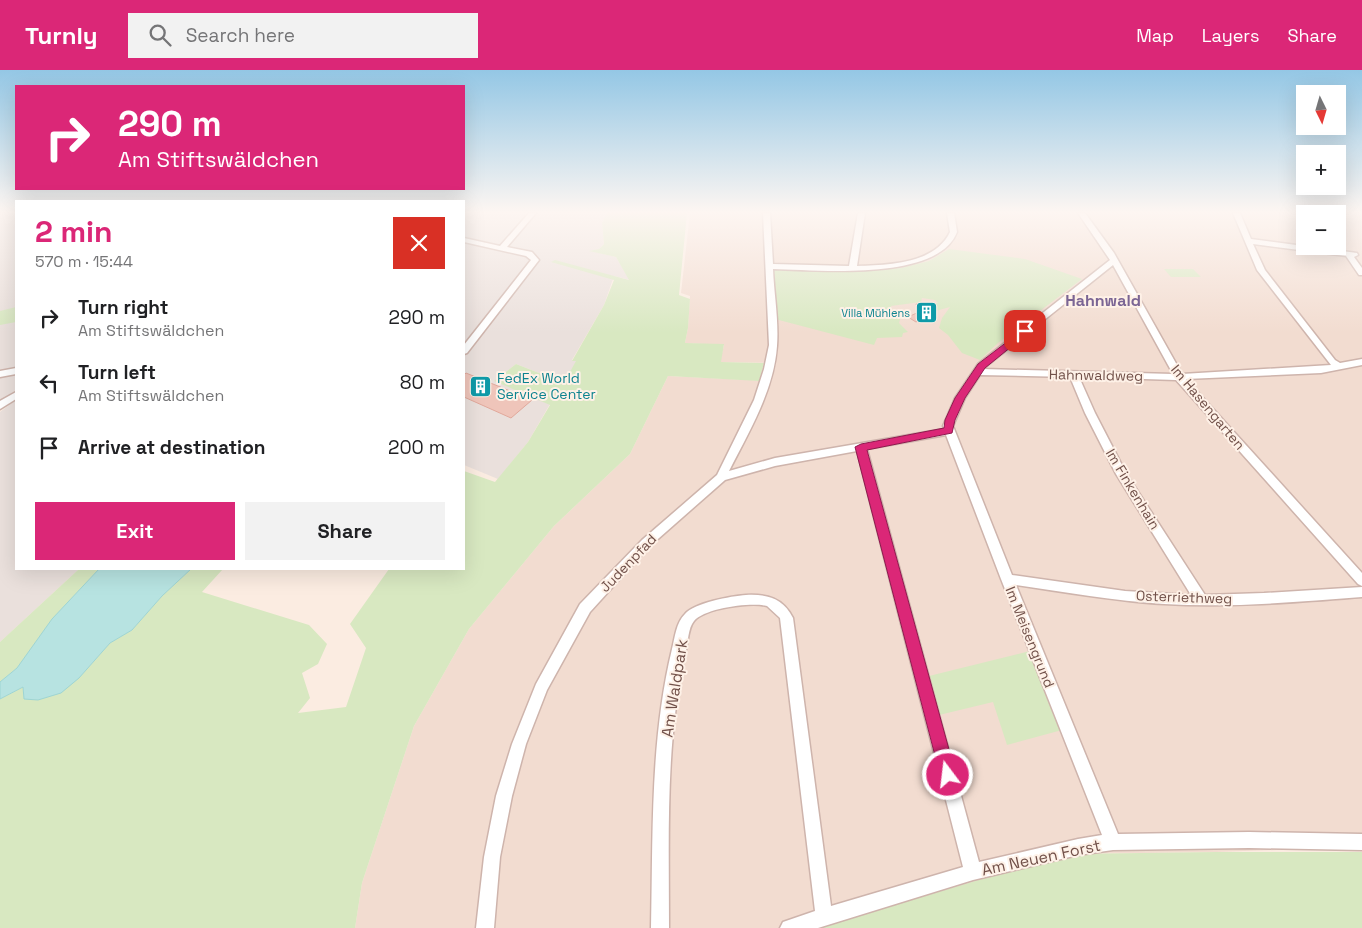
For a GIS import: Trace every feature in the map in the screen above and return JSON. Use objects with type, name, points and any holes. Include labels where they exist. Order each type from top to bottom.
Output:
[{"type":"street","points":[[465,350],[534,263],[534,257],[520,253]]},
{"type":"street","name":"Judenpfad","points":[[485,928],[492,857],[504,796],[518,744],[541,688],[585,608],[646,543],[721,477],[753,413],[769,369],[773,345],[768,253]]},
{"type":"street","points":[[853,268],[855,253]]},
{"type":"street","points":[[768,266],[853,268],[903,265],[934,253]]},
{"type":"street","name":"Im Hasengarten","points":[[1109,253],[1179,377],[1362,581]]},
{"type":"street","points":[[1254,253],[1265,276],[1332,362],[1339,368]]},
{"type":"street","points":[[1337,253],[1351,255],[1362,273]]},
{"type":"street","points":[[721,477],[775,462],[949,431],[950,420],[960,398],[981,366],[1114,260]]},
{"type":"street","name":"Hahnwaldweg","points":[[978,372],[1179,377],[1321,370],[1362,362]]},
{"type":"street","points":[[0,374],[15,371]]},
{"type":"street","name":"Im Finkenhain","points":[[1074,374],[1090,413],[1121,474],[1201,599]]},
{"type":"street","points":[[0,406],[15,396]]},
{"type":"street","name":"Im Meisengrund","points":[[949,431],[1113,842]]},
{"type":"street","points":[[861,447],[973,872]]},
{"type":"street","name":"Osterriethweg","points":[[1007,579],[1096,592],[1164,598],[1283,598],[1362,592]]},
{"type":"street","name":"Am Waldpark","points":[[660,928],[663,772],[667,718],[685,624],[690,616],[701,611],[757,599],[776,606],[783,612],[786,618],[824,917]]},
{"type":"street","name":"Am Neuen Forst","points":[[788,928],[973,872],[1078,847],[1113,842],[1249,840],[1362,842]]},
{"type":"shaded area","points":[[0,253],[15,253],[15,391],[0,401]]},
{"type":"shaded area","points":[[465,253],[600,253],[616,257],[630,280],[614,276],[604,305],[572,360],[577,361],[566,379],[557,380],[516,364],[495,381],[550,404],[528,442],[498,479],[465,465]]},
{"type":"shaded area","points":[[685,253],[1296,253],[1296,255],[1346,255],[1346,253],[1362,253],[1362,847],[1216,852],[1066,854],[817,928],[355,928],[362,883],[414,726],[469,629],[554,526],[630,454],[668,376],[771,381],[776,363],[720,362],[724,345],[685,343],[690,296],[681,293]]},
{"type":"shaded area","points":[[15,401],[15,570],[78,570],[0,642],[0,412]]},
{"type":"green space","points":[[598,253],[683,253],[679,295],[690,299],[685,343],[724,344],[721,362],[764,363],[759,381],[668,376],[630,454],[554,526],[469,629],[414,726],[362,883],[355,928],[0,928],[0,699],[23,687],[24,698],[79,678],[110,643],[132,630],[162,596],[190,570],[222,570],[202,592],[309,625],[327,644],[318,664],[302,673],[310,698],[298,713],[346,707],[366,648],[350,624],[388,570],[465,570],[465,471],[495,482],[528,442],[550,405],[494,381],[516,364],[557,380],[566,379],[576,361],[572,361],[604,305],[614,280],[551,262],[555,260],[629,280],[616,257]]},
{"type":"green space","points":[[942,253],[980,253],[1025,259],[1082,279],[998,343],[980,360],[962,353],[948,335],[939,328],[942,318],[950,307],[932,312],[928,304],[938,303],[935,300],[922,298],[921,302],[891,306],[901,316],[899,323],[908,332],[903,333],[902,337],[877,338],[874,345],[775,319],[771,270],[870,270],[901,268],[929,261]]},
{"type":"green space","points":[[1164,269],[1193,269],[1201,277],[1171,277]]},
{"type":"green space","points":[[15,307],[15,322],[0,325],[0,311]]},
{"type":"green space","points":[[78,570],[98,570],[52,619],[17,668],[0,682],[0,642]]},
{"type":"green space","points":[[1030,651],[1062,730],[1007,745],[993,702],[939,715],[929,676]]},
{"type":"green space","points":[[1362,852],[1362,928],[817,928],[1066,854]]},
{"type":"water","points":[[98,570],[190,570],[162,596],[132,630],[110,643],[79,678],[61,693],[38,700],[24,699],[23,687],[0,699],[0,682],[17,668],[52,619]]},
{"type":"building","name":"Villa Mühlens","points":[[916,304],[926,304],[934,319],[927,317],[916,322],[908,317],[919,312]]},
{"type":"building","name":"FedEx World Service Center","points":[[465,374],[532,400],[511,418],[465,397]]},
{"type":"place","name":"Villa Mühlens","points":[[926,313]]},
{"type":"place","name":"FedEx World Service Center","points":[[481,386]]},
{"type":"district","name":"Hahnwald","points":[[1103,300]]},
{"type":"route","points":[[948,775],[861,447],[949,431],[948,426],[960,398],[981,366],[1025,331]]}]
